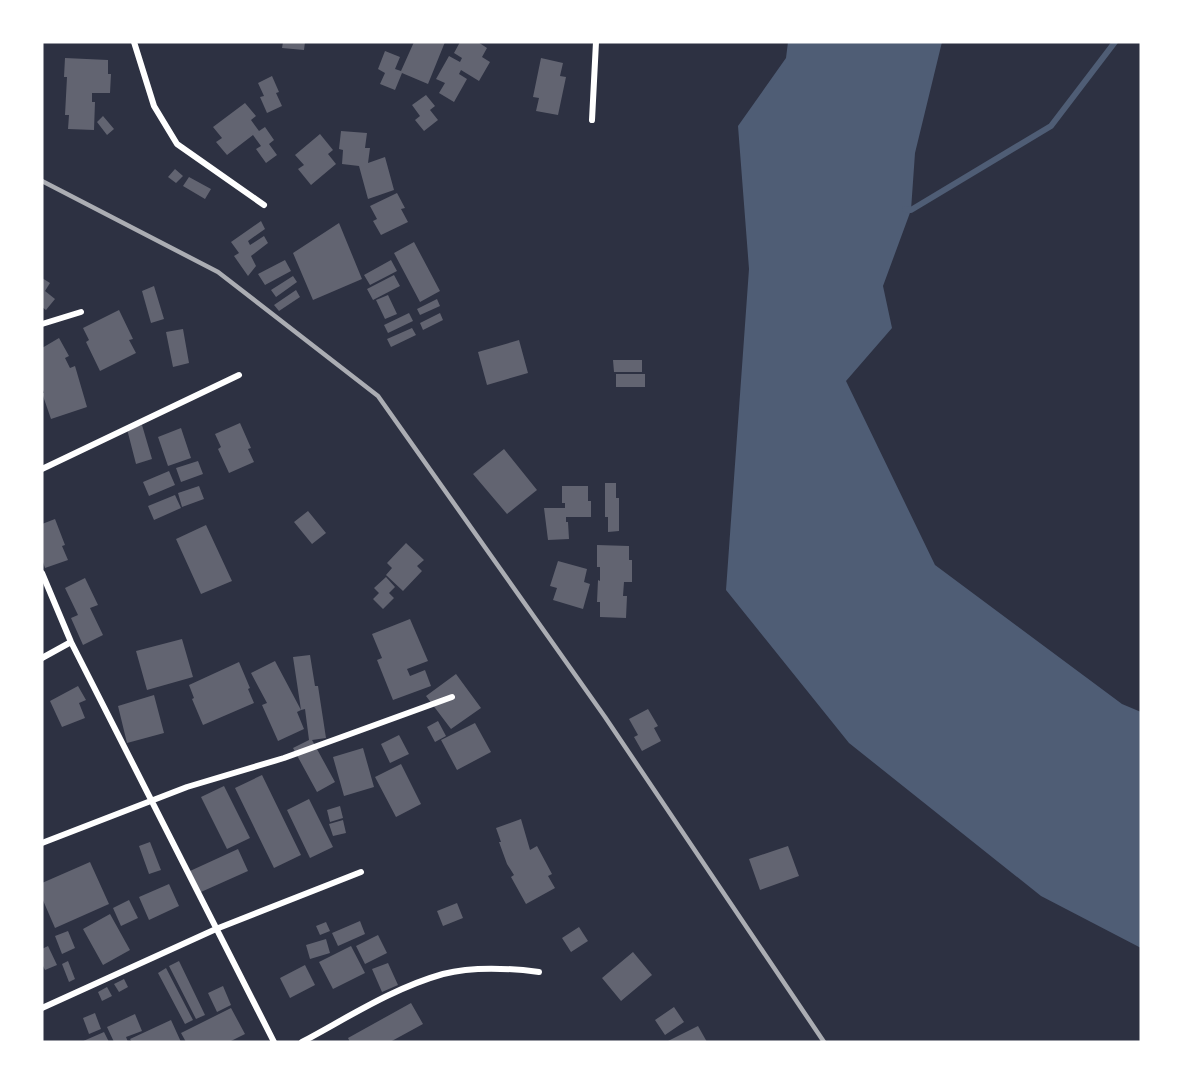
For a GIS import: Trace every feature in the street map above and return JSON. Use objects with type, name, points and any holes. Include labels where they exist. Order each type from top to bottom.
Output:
[{"type":"street","points":[[134,42],[154,106],[177,144],[264,205]]},
{"type":"street","points":[[592,120],[596,42]]},
{"type":"street","points":[[42,324],[81,312]]},
{"type":"street","points":[[42,469],[239,375]]},
{"type":"street","points":[[42,573],[71,642],[274,1042]]},
{"type":"street","points":[[42,658],[71,642]]},
{"type":"street","points":[[42,843],[187,787],[284,758],[452,697]]},
{"type":"street","points":[[42,1008],[216,929],[362,872]]},
{"type":"street","points":[[302,1042],[402,989],[443,974],[511,968],[539,972]]},
{"type":"water","points":[[788,42],[942,42],[915,153],[911,210],[883,286],[892,328],[846,381],[935,565],[1122,704],[1141,712],[1141,948],[1041,896],[849,743],[726,590],[749,269],[738,126],[786,58]]},
{"type":"building","points":[[283,42],[305,42],[304,50],[282,48]]},
{"type":"building","points":[[414,42],[445,42],[428,84],[402,73],[395,90],[380,84],[385,73],[378,69],[385,51],[400,57],[395,69],[401,71]]},
{"type":"building","points":[[460,42],[478,42],[487,48],[482,57],[490,62],[479,81],[461,70],[459,74],[467,79],[454,102],[439,93],[445,83],[436,79],[449,56],[460,62],[462,58],[454,53]]},
{"type":"building","points":[[65,58],[108,60],[108,74],[111,74],[110,93],[92,93],[92,102],[95,102],[94,130],[68,129],[69,115],[65,115],[67,77],[64,77]]},
{"type":"building","points":[[541,58],[563,63],[560,76],[566,77],[558,115],[536,111],[539,98],[533,97]]},
{"type":"building","points":[[272,76],[282,106],[267,113],[260,97],[264,96],[258,83]]},
{"type":"building","points":[[426,95],[435,106],[430,110],[438,120],[424,131],[415,120],[420,116],[412,105]]},
{"type":"building","points":[[245,103],[256,116],[251,120],[259,131],[265,127],[274,140],[269,144],[277,155],[266,163],[256,149],[261,146],[253,135],[227,155],[216,142],[222,138],[213,127]]},
{"type":"building","points":[[103,116],[114,129],[107,135],[97,122]]},
{"type":"building","points":[[341,131],[367,133],[365,148],[370,148],[368,163],[385,157],[394,190],[368,199],[359,166],[342,164],[343,150],[339,149]]},
{"type":"building","points":[[320,134],[333,150],[328,154],[336,164],[311,185],[298,169],[304,165],[295,155]]},
{"type":"building","points":[[175,169],[183,176],[176,183],[168,177]]},
{"type":"building","points":[[189,177],[211,189],[205,199],[183,186]]},
{"type":"building","points":[[397,193],[405,208],[401,209],[408,222],[381,235],[373,221],[377,219],[370,206]]},
{"type":"building","points":[[261,221],[265,229],[248,241],[250,245],[264,236],[268,243],[251,256],[256,266],[248,276],[234,256],[239,253],[231,242]]},
{"type":"building","points":[[339,223],[362,279],[313,300],[293,253]]},
{"type":"building","points":[[414,242],[440,291],[420,302],[394,253]]},
{"type":"building","points":[[285,260],[291,271],[265,285],[258,274]]},
{"type":"building","points":[[391,260],[397,271],[370,285],[364,275]]},
{"type":"building","points":[[394,275],[400,286],[373,300],[367,289]]},
{"type":"building","points":[[293,276],[297,282],[276,297],[271,290]]},
{"type":"building","points":[[42,278],[50,283],[45,291],[55,299],[46,310],[42,307]]},
{"type":"building","points":[[154,286],[164,319],[151,323],[142,291]]},
{"type":"building","points":[[296,290],[300,297],[279,311],[274,305]]},
{"type":"building","points":[[388,295],[397,314],[385,319],[376,300]]},
{"type":"building","points":[[437,299],[440,306],[420,315],[417,309]]},
{"type":"building","points":[[119,310],[133,339],[129,340],[136,353],[100,371],[86,342],[89,340],[83,328]]},
{"type":"building","points":[[409,313],[413,321],[388,333],[384,325]]},
{"type":"building","points":[[440,313],[443,320],[423,330],[420,323]]},
{"type":"building","points":[[412,328],[416,335],[391,347],[387,339]]},
{"type":"building","points":[[183,329],[189,363],[173,367],[166,332]]},
{"type":"building","points":[[59,338],[69,356],[65,358],[70,368],[75,366],[87,407],[51,419],[42,393],[44,393],[42,348]]},
{"type":"building","points":[[519,340],[528,373],[487,385],[478,352]]},
{"type":"building","points":[[613,360],[642,360],[642,372],[614,372]]},
{"type":"building","points":[[616,374],[645,374],[645,387],[616,387]]},
{"type":"building","points":[[240,423],[251,448],[248,449],[254,462],[229,473],[218,449],[221,447],[215,434]]},
{"type":"building","points":[[142,425],[152,459],[136,464],[127,429]]},
{"type":"building","points":[[181,428],[191,458],[168,466],[158,437]]},
{"type":"building","points":[[504,449],[537,490],[507,514],[473,474]]},
{"type":"building","points":[[198,461],[203,474],[181,482],[176,468]]},
{"type":"building","points":[[169,471],[175,485],[149,496],[143,482]]},
{"type":"building","points":[[605,483],[616,483],[616,498],[619,498],[619,531],[608,532],[608,517],[605,517]]},
{"type":"building","points":[[199,486],[204,499],[182,507],[178,493]]},
{"type":"building","points":[[562,486],[588,486],[591,517],[566,517],[569,539],[548,540],[544,508],[565,508],[565,503],[562,503]]},
{"type":"building","points":[[175,495],[181,508],[154,520],[148,506]]},
{"type":"building","points":[[308,511],[326,533],[312,544],[294,522]]},
{"type":"building","points":[[55,519],[68,560],[45,568],[42,559],[42,524]]},
{"type":"building","points":[[206,525],[232,581],[201,594],[176,539]]},
{"type":"building","points":[[406,543],[424,560],[417,566],[422,571],[403,591],[386,575],[392,568],[387,563]]},
{"type":"building","points":[[597,545],[629,546],[629,560],[632,560],[632,582],[624,582],[623,596],[627,596],[626,618],[600,617],[600,602],[597,602],[600,567],[597,567]]},
{"type":"building","points":[[558,561],[587,569],[584,582],[590,584],[583,609],[553,600],[557,588],[550,586]]},
{"type":"building","points":[[386,577],[395,587],[389,593],[394,598],[383,609],[373,599],[379,593],[374,588]]},
{"type":"building","points":[[85,578],[98,605],[90,608],[103,635],[83,645],[71,618],[78,615],[65,588]]},
{"type":"building","points":[[410,619],[428,661],[407,669],[410,676],[425,670],[431,686],[393,700],[377,660],[382,658],[372,634]]},
{"type":"building","points":[[182,639],[193,677],[147,690],[136,651]]},
{"type":"building","points":[[310,655],[315,686],[318,686],[326,738],[312,740],[335,782],[317,792],[293,748],[309,740],[305,709],[301,710],[293,657]]},
{"type":"building","points":[[275,661],[301,710],[297,712],[304,729],[278,741],[262,705],[267,703],[251,673]]},
{"type":"building","points":[[239,662],[254,703],[203,725],[189,685]]},
{"type":"building","points":[[456,674],[481,708],[451,729],[426,696]]},
{"type":"building","points":[[78,686],[86,700],[79,703],[85,718],[62,727],[50,701]]},
{"type":"building","points":[[154,695],[164,733],[127,743],[118,706]]},
{"type":"building","points":[[648,709],[658,726],[654,728],[661,741],[642,751],[634,737],[638,735],[629,719]]},
{"type":"building","points":[[438,721],[446,736],[435,742],[427,727]]},
{"type":"building","points":[[475,723],[491,752],[457,770],[441,740]]},
{"type":"building","points":[[399,735],[409,754],[390,763],[381,744]]},
{"type":"building","points":[[363,748],[374,787],[344,796],[333,757]]},
{"type":"building","points":[[401,764],[421,804],[396,817],[375,777]]},
{"type":"building","points":[[262,775],[301,855],[274,868],[235,788]]},
{"type":"building","points":[[224,786],[250,838],[227,849],[201,797]]},
{"type":"building","points":[[309,799],[333,847],[310,858],[287,810]]},
{"type":"building","points":[[340,806],[343,818],[330,822],[327,810]]},
{"type":"building","points":[[521,819],[530,850],[537,846],[552,874],[548,876],[555,888],[526,904],[511,877],[514,875],[507,864],[496,828]]},
{"type":"building","points":[[343,820],[346,833],[333,836],[329,824]]},
{"type":"building","points":[[150,842],[161,870],[149,874],[139,846]]},
{"type":"building","points":[[788,846],[799,876],[760,890],[749,859]]},
{"type":"building","points":[[238,849],[248,871],[201,892],[190,871]]},
{"type":"building","points":[[90,862],[109,904],[55,928],[42,898],[42,883]]},
{"type":"building","points":[[169,884],[179,906],[149,920],[139,897]]},
{"type":"building","points":[[129,900],[138,918],[121,926],[113,908]]},
{"type":"building","points":[[457,903],[463,918],[443,926],[437,911]]},
{"type":"building","points":[[110,914],[130,950],[103,965],[83,929]]},
{"type":"building","points":[[360,921],[365,934],[338,946],[332,933]]},
{"type":"building","points":[[326,922],[330,931],[320,935],[316,926]]},
{"type":"building","points":[[579,927],[588,941],[571,952],[562,938]]},
{"type":"building","points":[[68,931],[75,948],[62,954],[55,936]]},
{"type":"building","points":[[378,935],[387,953],[365,964],[356,946]]},
{"type":"building","points":[[326,939],[330,953],[310,959],[306,945]]},
{"type":"building","points":[[48,946],[57,965],[45,970],[42,964],[42,949]]},
{"type":"building","points":[[351,946],[365,973],[333,989],[319,962]]},
{"type":"building","points":[[633,952],[652,975],[621,1001],[602,978]]},
{"type":"building","points":[[68,961],[75,979],[69,982],[62,964]]},
{"type":"building","points":[[179,961],[205,1015],[196,1019],[169,966]]},
{"type":"building","points":[[388,963],[398,985],[382,992],[372,969]]},
{"type":"building","points":[[305,965],[315,985],[290,998],[280,978]]},
{"type":"building","points":[[166,968],[193,1020],[185,1024],[158,973]]},
{"type":"building","points":[[124,979],[128,987],[119,992],[114,984]]},
{"type":"building","points":[[223,986],[231,1005],[217,1012],[208,993]]},
{"type":"building","points":[[107,987],[112,996],[102,1001],[98,992]]},
{"type":"building","points":[[411,1003],[423,1024],[390,1042],[350,1042],[348,1038]]},
{"type":"building","points":[[674,1007],[684,1022],[665,1035],[655,1020]]},
{"type":"building","points":[[231,1008],[245,1034],[229,1042],[186,1042],[181,1033]]},
{"type":"building","points":[[95,1013],[101,1029],[89,1034],[83,1018]]},
{"type":"building","points":[[135,1014],[142,1031],[126,1037],[128,1042],[114,1042],[107,1027]]},
{"type":"building","points":[[171,1020],[181,1042],[132,1042],[130,1039]]},
{"type":"building","points":[[698,1026],[707,1042],[666,1042]]},
{"type":"building","points":[[104,1032],[109,1042],[81,1042]]},
{"type":"waterway","points":[[905,209],[911,210],[1051,126],[1115,42]]},
{"type":"railway","points":[[42,181],[218,272],[378,396],[605,717],[824,1042]]}]
